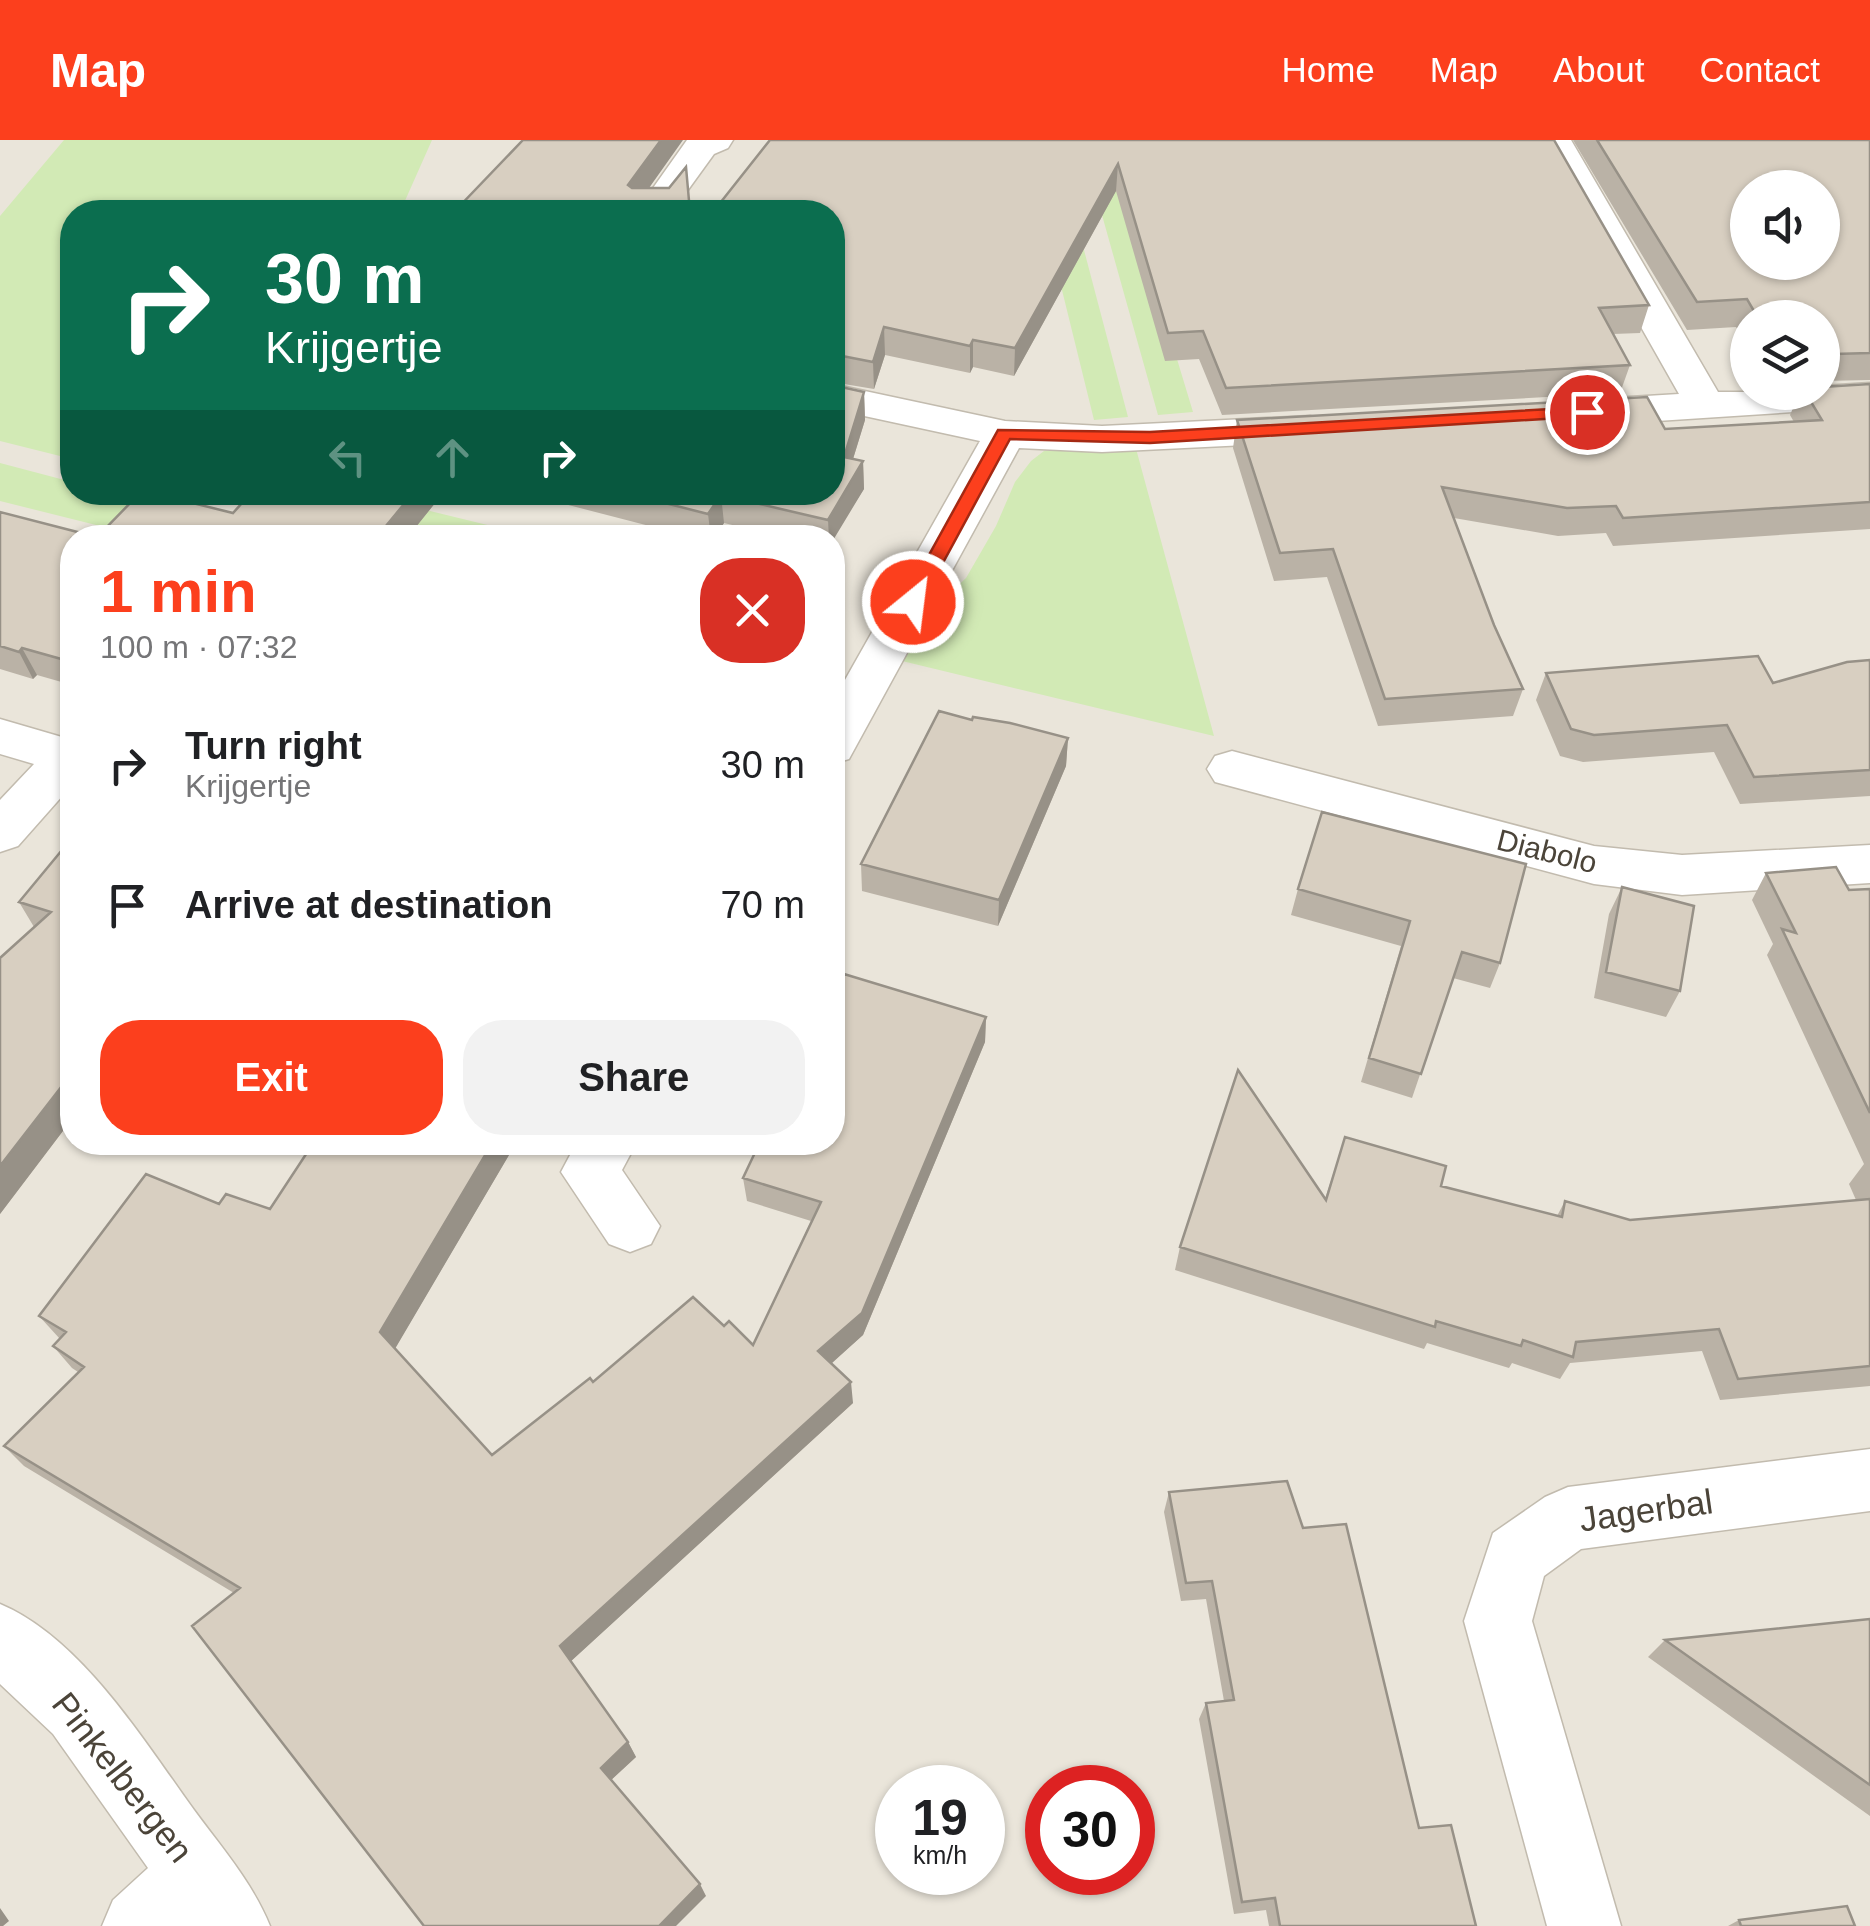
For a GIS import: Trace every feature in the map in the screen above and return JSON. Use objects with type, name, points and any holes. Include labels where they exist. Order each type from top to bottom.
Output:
[{"type":"street","points":[[663,200],[701,146],[715,140]]},
{"type":"street","points":[[1552,140],[1706,406]]},
{"type":"street","points":[[1547,415],[1870,395]]},
{"type":"street","points":[[845,399],[1004,434],[1150,438],[1348,426]]},
{"type":"street","points":[[845,724],[1004,434]]},
{"type":"street","points":[[0,736],[60,754]]},
{"type":"street","points":[[0,833],[60,769]]},
{"type":"street","name":"Diabolo","points":[[1232,769],[1594,865],[1682,875],[1870,864]]},
{"type":"street","points":[[601,1155],[590,1172],[630,1226]]},
{"type":"street","name":"Jagerbal","points":[[1584,1926],[1498,1621],[1516,1556],[1568,1519],[1870,1480]]},
{"type":"street","name":"Pinkelbergen","points":[[0,1638],[78,1709],[215,1900]]},
{"type":"street","points":[[138,1926],[215,1900]]},
{"type":"shaded area","points":[[0,140],[1870,140],[1870,1926],[0,1926]]},
{"type":"green space","points":[[64,140],[432,140],[405,200],[60,200],[60,456],[0,441],[0,216]]},
{"type":"green space","points":[[1025,140],[1055,140],[1128,417],[1094,420]]},
{"type":"green space","points":[[1115,154],[1193,412],[1158,415],[1088,165]]},
{"type":"green space","points":[[1135,445],[1214,736],[902,661],[932,610],[966,578],[996,526],[1015,482],[1031,461],[1044,451]]},
{"type":"green space","points":[[0,463],[60,479],[60,505],[162,505],[214,518],[169,525],[96,525],[0,501]]},
{"type":"green space","points":[[258,505],[286,505],[283,511]]},
{"type":"green space","points":[[296,505],[405,505],[488,525],[382,525]]},
{"type":"building","points":[[523,140],[661,140],[628,185],[669,188],[686,167],[689,200],[466,200]]},
{"type":"building","points":[[770,140],[1554,140],[1649,305],[1599,308],[1630,365],[1226,388],[1203,331],[1168,333],[1118,164],[1015,348],[973,340],[970,346],[884,327],[873,362],[845,357],[845,200],[722,200]]},
{"type":"building","points":[[1597,140],[1870,140],[1870,353],[1840,354],[1840,300],[1697,302]]},
{"type":"building","points":[[1870,384],[1870,502],[1623,518],[1616,506],[1567,508],[1442,487],[1494,625],[1523,689],[1385,699],[1333,549],[1280,553],[1237,420],[1647,397],[1665,429],[1822,420],[1816,410],[1840,410],[1840,386]]},
{"type":"building","points":[[845,388],[864,392],[845,454]]},
{"type":"building","points":[[845,457],[863,461],[845,491]]},
{"type":"building","points":[[128,505],[201,505],[233,513],[240,505],[403,505],[387,525],[109,525]]},
{"type":"building","points":[[673,505],[714,505],[708,514]]},
{"type":"building","points":[[764,505],[837,505],[828,520]]},
{"type":"building","points":[[0,512],[60,527],[60,659],[0,646]]},
{"type":"building","points":[[1758,656],[1773,683],[1847,662],[1870,660],[1870,770],[1754,777],[1727,725],[1594,735],[1571,729],[1546,673]]},
{"type":"building","points":[[939,711],[1068,738],[999,900],[861,864]]},
{"type":"building","points":[[1322,812],[1526,864],[1500,963],[1462,952],[1421,1074],[1369,1058],[1410,921],[1298,889]]},
{"type":"building","points":[[60,852],[60,1088],[0,1166],[0,958],[51,912],[19,902]]},
{"type":"building","points":[[1836,867],[1849,890],[1870,889],[1870,1113],[1782,929],[1796,933],[1766,873]]},
{"type":"building","points":[[1622,887],[1694,906],[1680,991],[1606,972]]},
{"type":"building","points":[[845,974],[986,1017],[862,1313],[818,1351],[851,1382],[560,1646],[628,1742],[601,1768],[700,1884],[659,1926],[424,1926],[192,1626],[240,1588],[4,1446],[84,1367],[53,1346],[66,1332],[39,1316],[146,1174],[219,1204],[226,1194],[270,1209],[305,1155],[485,1155],[380,1332],[492,1455],[590,1378],[593,1382],[693,1297],[724,1326],[729,1321],[753,1345],[821,1202],[743,1178],[754,1155],[845,1155]]},
{"type":"building","points":[[1238,1070],[1326,1200],[1345,1137],[1446,1166],[1441,1186],[1562,1217],[1565,1201],[1630,1220],[1870,1199],[1870,1366],[1738,1379],[1719,1329],[1576,1342],[1573,1357],[1523,1340],[1521,1346],[1436,1321],[1435,1327],[1180,1247]]},
{"type":"building","points":[[1287,1481],[1303,1528],[1346,1524],[1419,1828],[1451,1825],[1476,1926],[1280,1926],[1275,1898],[1242,1902],[1206,1703],[1234,1700],[1212,1581],[1186,1583],[1169,1492]]},
{"type":"building","points":[[1870,1619],[1870,1785],[1665,1640]]},
{"type":"building","points":[[1847,1906],[1855,1926],[1741,1926],[1739,1920]]},
{"type":"route","points":[[913,602],[1004,434],[1150,438],[1587,412]]}]
